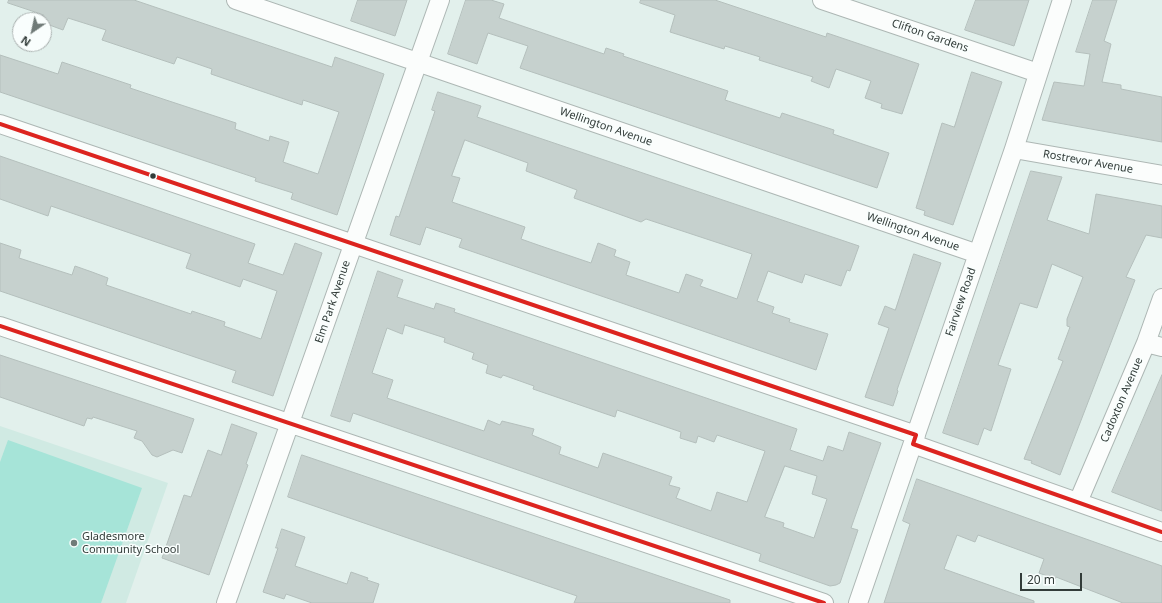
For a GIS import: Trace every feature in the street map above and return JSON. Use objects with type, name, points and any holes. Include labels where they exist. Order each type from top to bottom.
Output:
[{"type":"street","name":"Elm Park Avenue","points":[[228,602],[440,0]]},
{"type":"street","name":"Clifton Gardens","points":[[822,0],[1038,73]]},
{"type":"street","name":"Fairview Road","points":[[858,603],[1014,149],[1062,0]]},
{"type":"street","name":"Wellington Avenue","points":[[239,1],[978,254]]},
{"type":"street","points":[[0,124],[353,244],[914,439],[1078,502],[1162,532]]},
{"type":"street","name":"Rostrevor Avenue","points":[[1014,149],[1162,175]]},
{"type":"street","name":"Cadoxton Avenue","points":[[1078,502],[1154,344],[1162,298]]},
{"type":"street","points":[[0,326],[824,603]]},
{"type":"shaded area","name":"Gladesmore Community School","points":[[0,426],[168,483],[126,603],[0,603]]},
{"type":"green space","name":"Gladesmore Community School","points":[[8,440],[142,488],[101,603],[0,603],[0,462]]},
{"type":"building","points":[[9,0],[134,0],[332,67],[335,57],[384,74],[337,215],[291,199],[293,193],[255,181],[256,178],[0,92],[0,55],[58,74],[62,62],[131,85],[130,88],[236,123],[235,129],[269,141],[270,136],[289,142],[283,162],[318,174],[339,112],[303,100],[302,105],[246,86],[211,74],[212,69],[177,57],[174,64],[102,40],[106,30],[68,18],[63,30],[52,26],[52,12],[35,12],[8,3]]},
{"type":"building","points":[[358,0],[407,0],[395,36],[351,21]]},
{"type":"building","points":[[466,0],[491,0],[504,4],[499,18],[604,54],[606,48],[624,54],[623,56],[728,91],[725,100],[780,118],[782,113],[834,130],[833,134],[889,153],[877,188],[520,68],[528,46],[488,33],[477,64],[448,54]]},
{"type":"building","points":[[641,0],[715,0],[826,37],[827,33],[919,64],[902,114],[881,108],[882,104],[865,98],[871,81],[836,69],[829,88],[811,81],[813,77],[759,60],[760,57],[725,46],[724,49],[670,32],[675,15],[640,3]]},
{"type":"building","points":[[976,0],[1029,0],[1014,46],[965,30]]},
{"type":"building","points":[[1093,0],[1117,0],[1104,41],[1111,44],[1102,82],[1121,85],[1121,89],[1162,97],[1162,142],[1042,120],[1054,82],[1084,86],[1090,54],[1076,52]]},
{"type":"building","points":[[972,72],[1002,82],[953,225],[924,215],[925,211],[916,208],[942,123],[954,127]]},
{"type":"building","points":[[438,92],[481,106],[477,117],[859,246],[850,271],[847,270],[841,286],[805,274],[802,283],[768,271],[757,301],[774,307],[772,313],[790,319],[789,322],[828,334],[816,370],[459,247],[462,239],[426,227],[420,245],[390,235],[396,216],[399,217],[435,111],[432,110]],"holes":[[[465,140],[528,163],[526,171],[577,190],[574,198],[641,222],[646,219],[752,254],[737,299],[700,286],[703,280],[686,274],[679,293],[626,275],[630,262],[614,256],[616,250],[598,243],[591,263],[521,239],[525,227],[452,202],[460,178],[452,176]]]},
{"type":"building","points":[[0,156],[255,244],[248,263],[283,275],[295,243],[322,253],[273,396],[232,382],[236,371],[0,291],[0,243],[21,250],[19,258],[72,275],[75,266],[108,278],[106,285],[191,314],[192,311],[225,322],[224,326],[261,339],[277,291],[243,279],[240,287],[186,268],[191,254],[51,206],[48,216],[0,199]]},
{"type":"building","points":[[1031,171],[1062,177],[1047,220],[1089,234],[1096,194],[1162,206],[1162,238],[1146,235],[1126,277],[1135,280],[1060,475],[1031,463],[1032,461],[1024,459],[1063,361],[1058,359],[1070,327],[1067,326],[1067,319],[1083,277],[1052,264],[1037,308],[1020,303],[998,365],[1011,369],[991,431],[984,428],[978,445],[943,433]]},
{"type":"building","points":[[914,254],[941,263],[897,390],[898,391],[893,406],[865,397],[889,328],[878,324],[885,306],[895,310]]},
{"type":"building","points":[[378,271],[403,280],[397,297],[434,309],[436,303],[455,309],[454,312],[797,429],[790,450],[823,461],[828,446],[843,451],[849,432],[881,443],[851,528],[858,530],[840,583],[830,586],[759,561],[761,554],[353,413],[350,422],[331,416]],"holes":[[[405,325],[445,338],[444,342],[474,353],[472,359],[488,365],[486,373],[501,378],[503,375],[534,386],[533,389],[615,417],[617,410],[681,432],[680,438],[696,443],[698,436],[714,442],[717,435],[765,451],[747,502],[717,492],[711,511],[676,498],[680,488],[669,485],[672,477],[603,453],[598,468],[559,454],[561,447],[532,435],[534,429],[502,421],[500,425],[488,420],[484,431],[387,398],[393,380],[372,373],[387,328],[402,334]],[[785,466],[817,476],[812,494],[827,499],[814,538],[783,527],[784,523],[765,517]]]},
{"type":"building","points":[[0,355],[194,419],[182,453],[173,450],[157,457],[152,455],[142,441],[134,438],[137,431],[93,417],[92,419],[87,418],[84,426],[0,397]]},
{"type":"building","points":[[1162,375],[1162,511],[1112,492]]},
{"type":"building","points":[[232,424],[257,433],[246,464],[248,465],[209,575],[162,558],[184,495],[191,497],[208,450],[221,455]]},
{"type":"building","points":[[302,455],[730,600],[730,603],[574,603],[577,596],[288,497]]},
{"type":"building","points":[[917,479],[1162,566],[1162,603],[1123,603],[1056,577],[1055,579],[1039,573],[1044,559],[978,535],[975,542],[957,535],[944,569],[1034,601],[1034,603],[884,603],[910,524],[903,521]]},
{"type":"building","points":[[282,529],[305,537],[295,566],[347,584],[351,572],[368,578],[367,580],[379,584],[373,603],[312,603],[286,594],[284,599],[263,592],[278,548],[276,548]]},
{"type":"transit line","points":[[0,124],[916,435],[913,444],[1162,532]]},
{"type":"transit line","points":[[0,326],[824,603]]},
{"type":"place","name":"Gladesmore Community School","points":[[74,543]]}]
